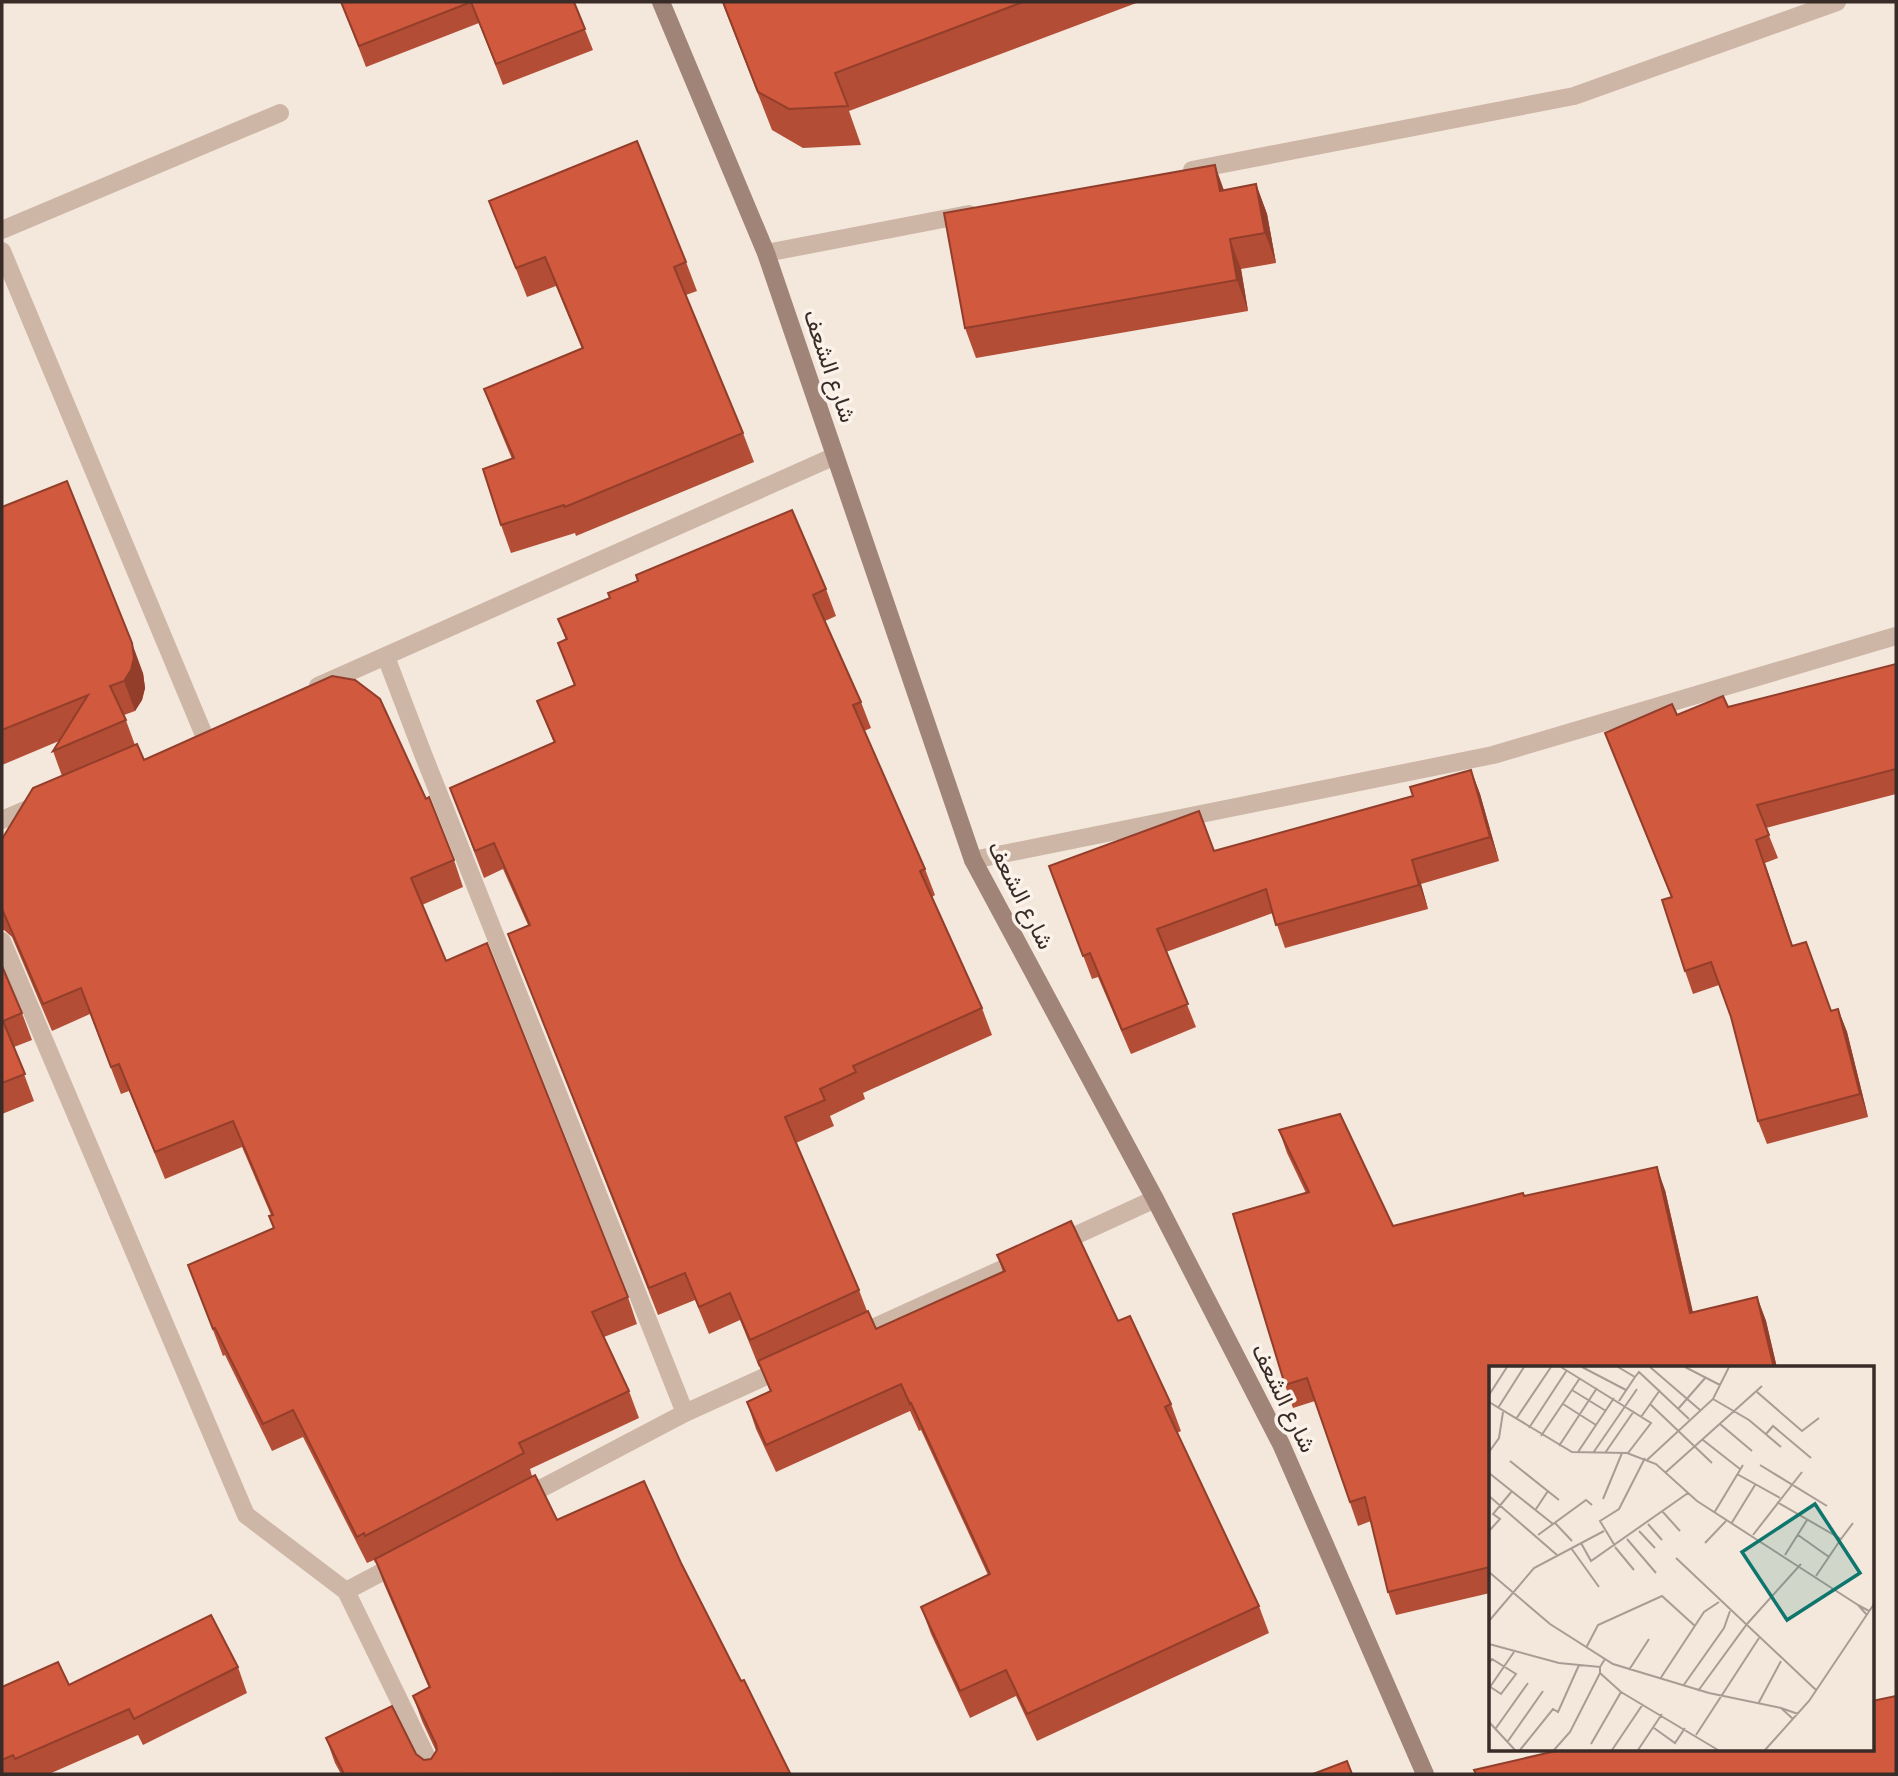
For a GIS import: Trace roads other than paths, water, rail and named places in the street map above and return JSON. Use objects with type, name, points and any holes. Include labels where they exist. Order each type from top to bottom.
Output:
[{"type":"street","name":"شارع الشعف","points":[[661,2],[766,253],[973,860],[1155,1199],[1281,1444],[1425,1774]]},
{"type":"street","points":[[1174,173],[1574,96],[1837,2]]},
{"type":"street","points":[[2,230],[280,113]]},
{"type":"street","points":[[766,253],[984,211]]},
{"type":"street","points":[[2,251],[204,735]]},
{"type":"street","points":[[301,693],[835,456]]},
{"type":"street","points":[[973,860],[1493,755],[1896,636]]},
{"type":"street","points":[[386,657],[685,1413]]},
{"type":"street","points":[[2,820],[52,799]]},
{"type":"street","points":[[2,942],[246,1514],[346,1591],[435,1774]]},
{"type":"street","points":[[837,1344],[1155,1199]]},
{"type":"street","points":[[503,1508],[685,1413],[799,1361]]},
{"type":"street","points":[[346,1591],[418,1553]]}]
